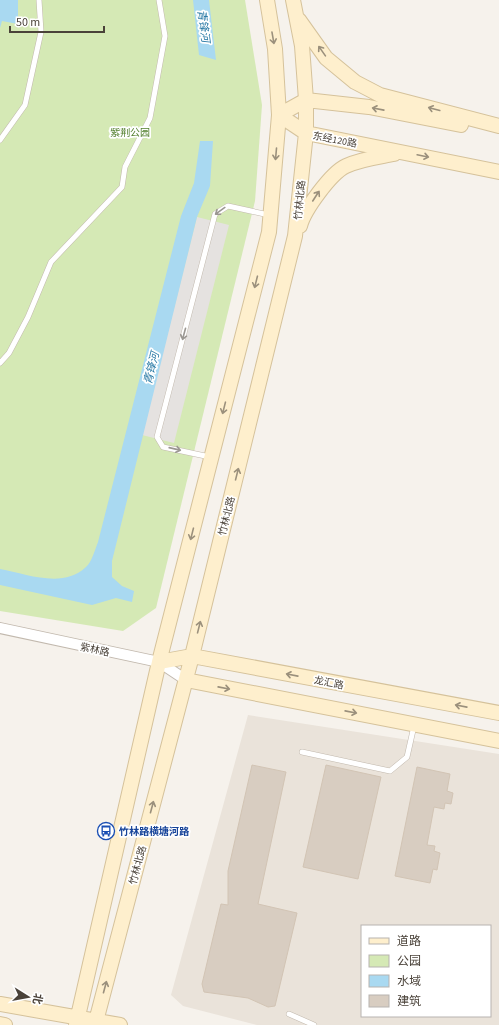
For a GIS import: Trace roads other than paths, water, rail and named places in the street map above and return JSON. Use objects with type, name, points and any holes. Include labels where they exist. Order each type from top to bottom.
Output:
[{"type":"main road","points":[[76,1021],[159,662],[269,232],[280,115],[275,49],[267,0]]},
{"type":"main road","name":"竹林北路","points":[[96,1022],[186,680],[295,236],[306,133],[306,100],[302,46],[293,0]]},
{"type":"main road","points":[[296,15],[326,58],[355,82],[380,95],[499,126]]},
{"type":"main road","points":[[280,115],[306,100],[369,107],[499,132]]},
{"type":"main road","name":"东经120路","points":[[280,115],[306,133],[499,172]]},
{"type":"main road","points":[[280,298],[302,219],[320,190],[345,166],[377,157],[406,153]]},
{"type":"main road","name":"龙汇路","points":[[159,662],[192,656],[499,713]]},
{"type":"main road","points":[[186,680],[499,741]]},
{"type":"main road","points":[[0,1004],[76,1021],[120,1025]]},
{"type":"main road","points":[[0,1024],[5,1025]]},
{"type":"street","name":"紫林路","points":[[0,628],[159,662],[186,680]]},
{"type":"lane","points":[[0,140],[25,105],[41,32],[39,0]]},
{"type":"lane","points":[[0,363],[9,353],[51,262],[122,187],[125,168],[150,118],[165,36],[159,0]]},
{"type":"lane","points":[[211,458],[163,446],[157,437],[215,214],[228,206],[270,216]]},
{"type":"lane","points":[[302,752],[390,771],[407,757],[414,725]]},
{"type":"lane","points":[[289,1014],[314,1025]]},
{"type":"water","points":[[0,0],[18,0],[18,24],[2,21],[0,28]]},
{"type":"water","name":"青锋河","points":[[193,0],[209,0],[216,60],[199,55]]},
{"type":"water","name":"青锋河","points":[[200,141],[213,141],[210,186],[197,217],[112,561],[112,577],[122,586],[134,591],[132,602],[116,598],[92,605],[0,585],[0,569],[56,579],[77,574],[88,565],[92,559],[98,542],[181,216],[194,183]]},
{"type":"place","name":"竹林路横塘河路","points":[[106,831]]},
{"type":"park label","name":"紫荆公园","points":[[130,132]]}]
